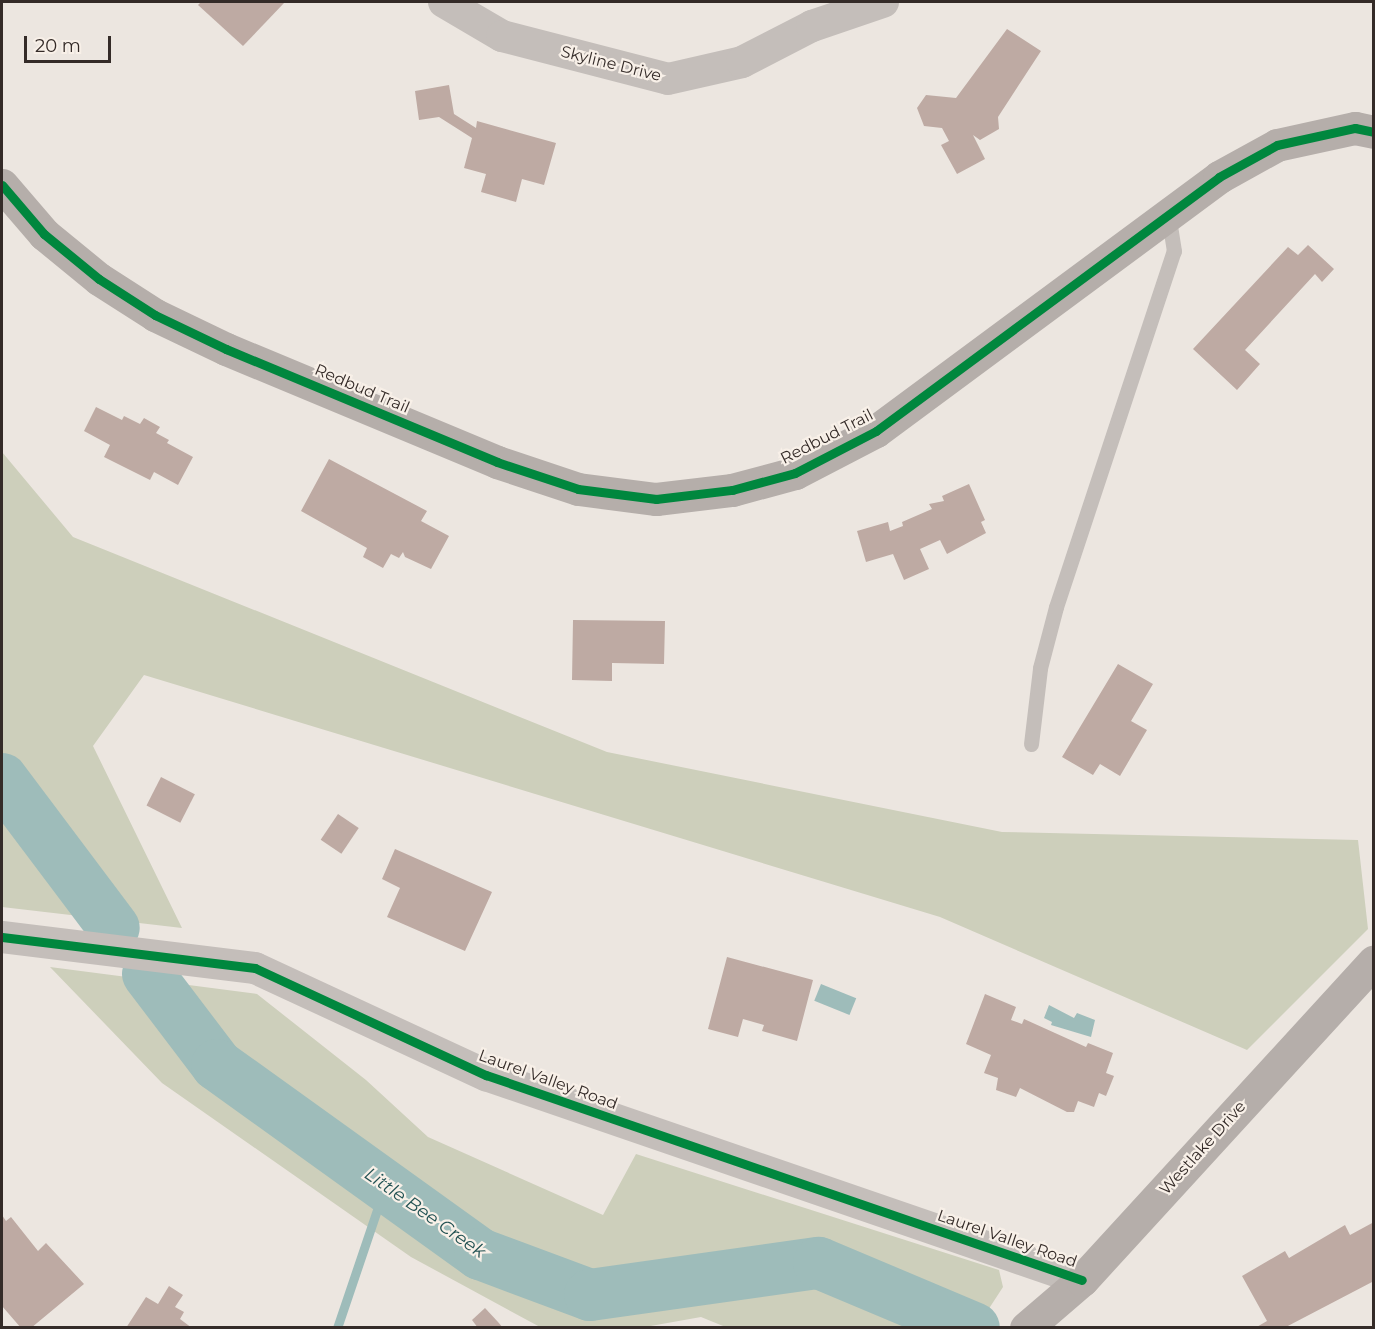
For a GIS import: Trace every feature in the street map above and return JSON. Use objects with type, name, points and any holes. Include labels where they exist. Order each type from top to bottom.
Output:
[{"type":"street","name":"Skyline Drive","points":[[444,2],[502,36],[668,79],[742,62],[812,26],[883,2]]},
{"type":"street","name":"Redbud Trail","points":[[2,185],[44,234],[99,279],[155,315],[226,349],[497,462],[578,489],[656,499],[732,490],[795,473],[876,431],[1219,177],[1277,145],[1355,128],[1374,132]]},
{"type":"street","name":"Laurel Valley Road","points":[[2,938],[255,968],[486,1075],[1082,1280]]},
{"type":"street","name":"Westlake Drive","points":[[1026,1328],[1082,1280],[1374,961]]},
{"type":"street","points":[[1330,1009],[1374,1000]]},
{"type":"lane","points":[[1031,744],[1040,668],[1056,607],[1174,251],[1168,214]]},
{"type":"green space","points":[[2,452],[73,537],[607,752],[1002,832],[1358,840],[1368,929],[1247,1050],[940,917],[144,675],[93,746],[182,928],[2,907]]},
{"type":"green space","points":[[50,967],[257,994],[366,1080],[428,1137],[603,1215],[636,1154],[999,1270],[1003,1287],[977,1327],[728,1328],[701,1317],[645,1327],[540,1327],[411,1257],[162,1083]]},
{"type":"water","points":[[821,984],[856,998],[849,1015],[814,1001]]},
{"type":"water","points":[[1049,1005],[1074,1018],[1077,1013],[1095,1020],[1091,1037],[1051,1025],[1052,1022],[1044,1018]]},
{"type":"building","points":[[201,2],[285,2],[243,46],[198,5]]},
{"type":"building","points":[[1007,29],[1041,51],[998,117],[999,129],[980,140],[973,135],[985,159],[957,174],[941,145],[949,141],[942,128],[924,126],[917,108],[926,95],[956,98]]},
{"type":"building","points":[[449,85],[454,114],[476,128],[477,121],[556,143],[544,185],[522,179],[516,202],[481,192],[486,174],[464,168],[472,138],[439,117],[419,120],[415,91]]},
{"type":"building","points":[[1308,245],[1334,269],[1322,282],[1315,274],[1245,350],[1260,364],[1237,390],[1193,349],[1288,247],[1298,255]]},
{"type":"building","points":[[96,407],[122,420],[124,416],[140,424],[144,418],[160,427],[156,433],[169,440],[167,443],[193,457],[178,485],[154,472],[150,480],[104,457],[110,445],[84,431]]},
{"type":"building","points":[[329,459],[427,511],[421,521],[449,536],[431,569],[405,557],[403,552],[399,558],[391,554],[383,568],[363,557],[367,548],[301,511]]},
{"type":"building","points":[[969,484],[985,520],[981,522],[986,533],[947,554],[940,540],[920,549],[929,569],[904,580],[893,554],[866,562],[857,531],[888,522],[890,531],[903,526],[902,522],[932,509],[929,504],[944,501],[942,496]]},
{"type":"building","points":[[573,620],[665,621],[664,664],[612,663],[612,681],[572,680]]},
{"type":"building","points":[[1118,664],[1153,684],[1131,721],[1147,730],[1120,776],[1100,764],[1093,775],[1062,757]]},
{"type":"building","points":[[161,777],[195,794],[180,823],[146,806]]},
{"type":"building","points":[[338,814],[359,828],[341,854],[321,840]]},
{"type":"building","points":[[395,849],[492,892],[465,951],[387,917],[400,888],[382,879]]},
{"type":"building","points":[[727,957],[813,980],[797,1041],[762,1031],[764,1025],[743,1019],[738,1037],[708,1029]]},
{"type":"building","points":[[985,994],[1016,1007],[1011,1020],[1022,1024],[1024,1019],[1086,1047],[1088,1043],[1113,1053],[1106,1073],[1114,1076],[1106,1096],[1099,1093],[1094,1107],[1078,1101],[1074,1112],[1067,1112],[1020,1088],[1016,1097],[996,1090],[998,1078],[984,1073],[991,1055],[966,1044]]},
{"type":"building","points":[[2,1215],[6,1221],[11,1217],[38,1251],[46,1243],[84,1284],[31,1328],[21,1328],[2,1306]]},
{"type":"building","points":[[1374,1222],[1374,1281],[1284,1328],[1255,1328],[1267,1321],[1242,1276],[1285,1251],[1289,1258],[1345,1225],[1350,1235]]},
{"type":"building","points":[[169,1286],[183,1295],[175,1307],[184,1312],[180,1319],[192,1328],[126,1328],[146,1297],[158,1304]]},
{"type":"building","points":[[485,1308],[503,1328],[478,1328],[472,1320]]},
{"type":"waterway","name":"Little Bee Creek","points":[[2,779],[114,928]]},
{"type":"waterway","name":"Little Bee Creek","points":[[148,974],[217,1065],[480,1254],[590,1295],[819,1263],[974,1328]]},
{"type":"waterway","points":[[337,1328],[385,1186]]},
{"type":"cycle path","points":[[2,185],[44,234],[99,279],[155,315],[226,349],[497,462],[578,489],[656,499],[732,490],[795,473],[876,431],[1219,177],[1277,145],[1355,128],[1374,132]]},
{"type":"cycle path","points":[[2,937],[255,968],[486,1075],[1082,1280]]}]
